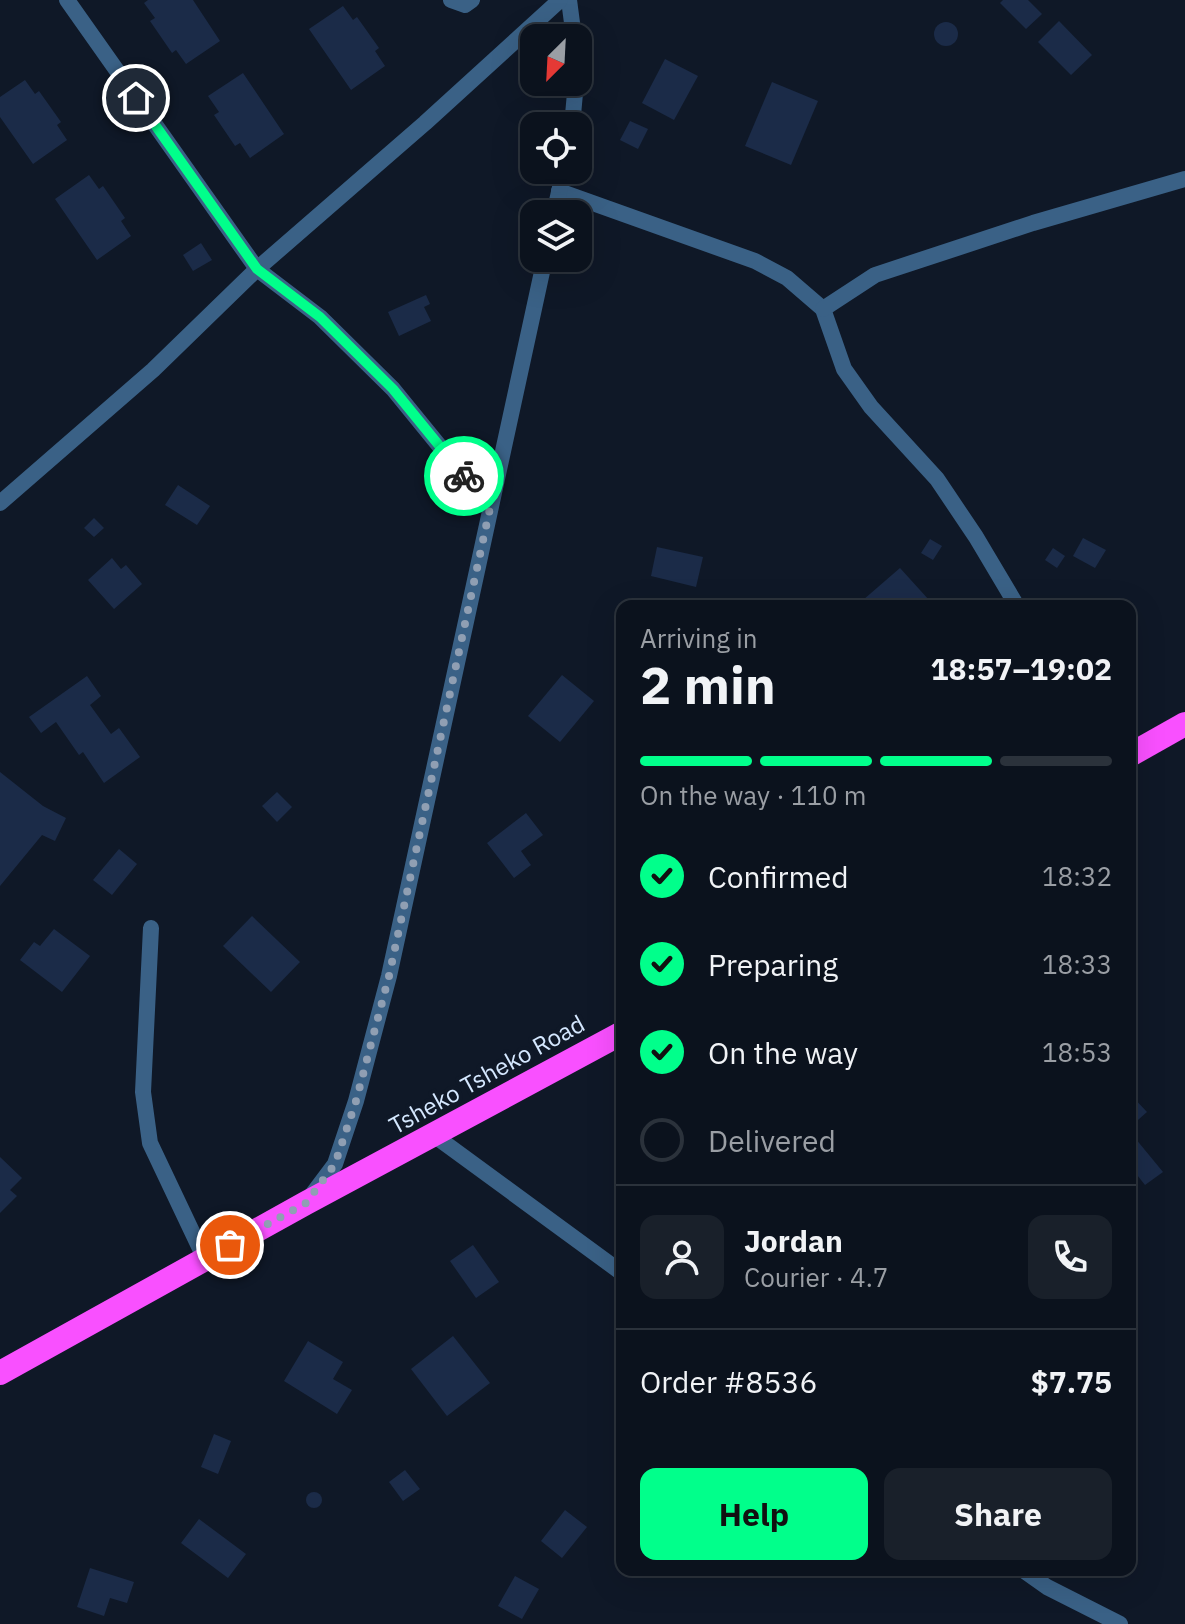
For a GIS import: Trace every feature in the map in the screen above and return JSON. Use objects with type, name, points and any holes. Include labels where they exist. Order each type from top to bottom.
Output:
[{"type":"highway","points":[[1136,752],[1185,724]]},
{"type":"highway","name":"Tsheko Tsheko Road","points":[[0,1373],[306,1203],[616,1036]]},
{"type":"street","points":[[67,0],[257,269],[320,317],[393,389],[490,508]]},
{"type":"street","points":[[451,0],[465,5],[472,0]]},
{"type":"street","points":[[0,503],[153,370],[257,269],[560,0]]},
{"type":"street","points":[[569,0],[572,24]]},
{"type":"street","points":[[823,309],[875,275],[1033,223],[1185,179]]},
{"type":"street","points":[[557,200],[561,184]]},
{"type":"street","points":[[559,191],[755,261],[787,278],[823,309],[844,369],[871,407],[937,479],[1013,600]]},
{"type":"street","points":[[306,1203],[335,1164],[360,1087],[389,976],[542,272]]},
{"type":"street","points":[[151,928],[143,1092],[150,1143],[205,1259]]},
{"type":"street","points":[[435,1136],[616,1269]]},
{"type":"street","points":[[1031,1576],[1120,1624]]},
{"type":"building","points":[[148,0],[193,0],[220,41],[186,64],[176,50],[172,53],[150,21],[155,18],[144,3]]},
{"type":"building","points":[[1003,0],[1028,0],[1042,14],[1026,29],[1000,3]]},
{"type":"building","points":[[343,6],[353,20],[357,17],[379,48],[375,51],[385,66],[351,90],[309,29]]},
{"type":"building","points":[[1059,21],[1092,55],[1071,75],[1038,42]]},
{"type":"building","points":[[946,22],[957,29],[958,34],[951,45],[946,46],[935,39],[934,34],[941,23]]},
{"type":"building","points":[[665,59],[698,76],[674,120],[642,103]]},
{"type":"building","points":[[243,73],[284,134],[250,158],[240,143],[235,146],[214,115],[219,112],[208,96]]},
{"type":"building","points":[[25,80],[35,94],[39,91],[61,122],[57,125],[67,140],[33,164],[0,117],[0,97]]},
{"type":"building","points":[[772,82],[818,101],[791,165],[745,146]]},
{"type":"building","points":[[630,121],[648,129],[638,149],[620,140]]},
{"type":"building","points":[[89,175],[99,189],[103,186],[125,218],[121,221],[131,236],[97,260],[55,199]]},
{"type":"building","points":[[201,243],[212,260],[193,271],[183,255]]},
{"type":"building","points":[[426,295],[430,304],[424,307],[431,321],[399,336],[388,312]]},
{"type":"building","points":[[178,485],[210,506],[197,525],[165,505]]},
{"type":"building","points":[[94,518],[104,528],[94,537],[84,528]]},
{"type":"building","points":[[1083,538],[1106,550],[1095,568],[1073,556]]},
{"type":"building","points":[[930,539],[942,546],[933,560],[921,553]]},
{"type":"building","points":[[657,547],[703,557],[696,587],[651,576]]},
{"type":"building","points":[[1053,548],[1065,556],[1057,568],[1045,560]]},
{"type":"building","points":[[112,558],[121,569],[126,565],[142,584],[114,609],[88,580]]},
{"type":"building","points":[[900,568],[929,600],[863,600]]},
{"type":"building","points":[[562,675],[594,701],[560,742],[528,716]]},
{"type":"building","points":[[87,676],[101,696],[90,705],[111,734],[119,728],[140,757],[104,783],[83,752],[79,755],[56,722],[41,733],[29,717]]},
{"type":"building","points":[[0,772],[43,806],[66,818],[55,841],[42,835],[0,886]]},
{"type":"building","points":[[277,792],[292,807],[277,822],[262,806]]},
{"type":"building","points":[[526,813],[543,835],[521,851],[531,865],[514,878],[487,843]]},
{"type":"building","points":[[119,849],[137,864],[112,895],[93,880]]},
{"type":"building","points":[[252,916],[300,962],[271,992],[223,946]]},
{"type":"building","points":[[54,929],[90,956],[62,992],[20,960],[34,942],[40,946]]},
{"type":"building","points":[[1136,1100],[1147,1112],[1136,1122]]},
{"type":"building","points":[[1136,1139],[1163,1172],[1145,1185],[1136,1174]]},
{"type":"building","points":[[0,1157],[22,1178],[10,1190],[17,1196],[0,1213]]},
{"type":"building","points":[[473,1245],[499,1282],[476,1298],[450,1261]]},
{"type":"building","points":[[453,1336],[490,1383],[447,1416],[411,1369]]},
{"type":"building","points":[[308,1341],[343,1362],[333,1379],[352,1390],[337,1414],[284,1381]]},
{"type":"building","points":[[214,1434],[231,1441],[218,1474],[201,1467]]},
{"type":"building","points":[[405,1470],[420,1489],[403,1501],[389,1482]]},
{"type":"building","points":[[314,1492],[320,1494],[320,1506],[314,1508],[308,1506],[306,1500],[308,1494]]},
{"type":"building","points":[[565,1510],[587,1527],[562,1558],[541,1541]]},
{"type":"building","points":[[199,1519],[246,1554],[228,1578],[181,1543]]},
{"type":"building","points":[[90,1568],[134,1582],[127,1603],[110,1598],[104,1616],[77,1607]]},
{"type":"building","points":[[515,1576],[539,1589],[522,1619],[498,1606]]},
{"type":"way so far","points":[[230,1245],[306,1203],[335,1164],[356,1101],[389,976],[490,508],[464,476]]},
{"type":"route","points":[[136,98],[257,269],[320,317],[393,389],[464,476]]}]
